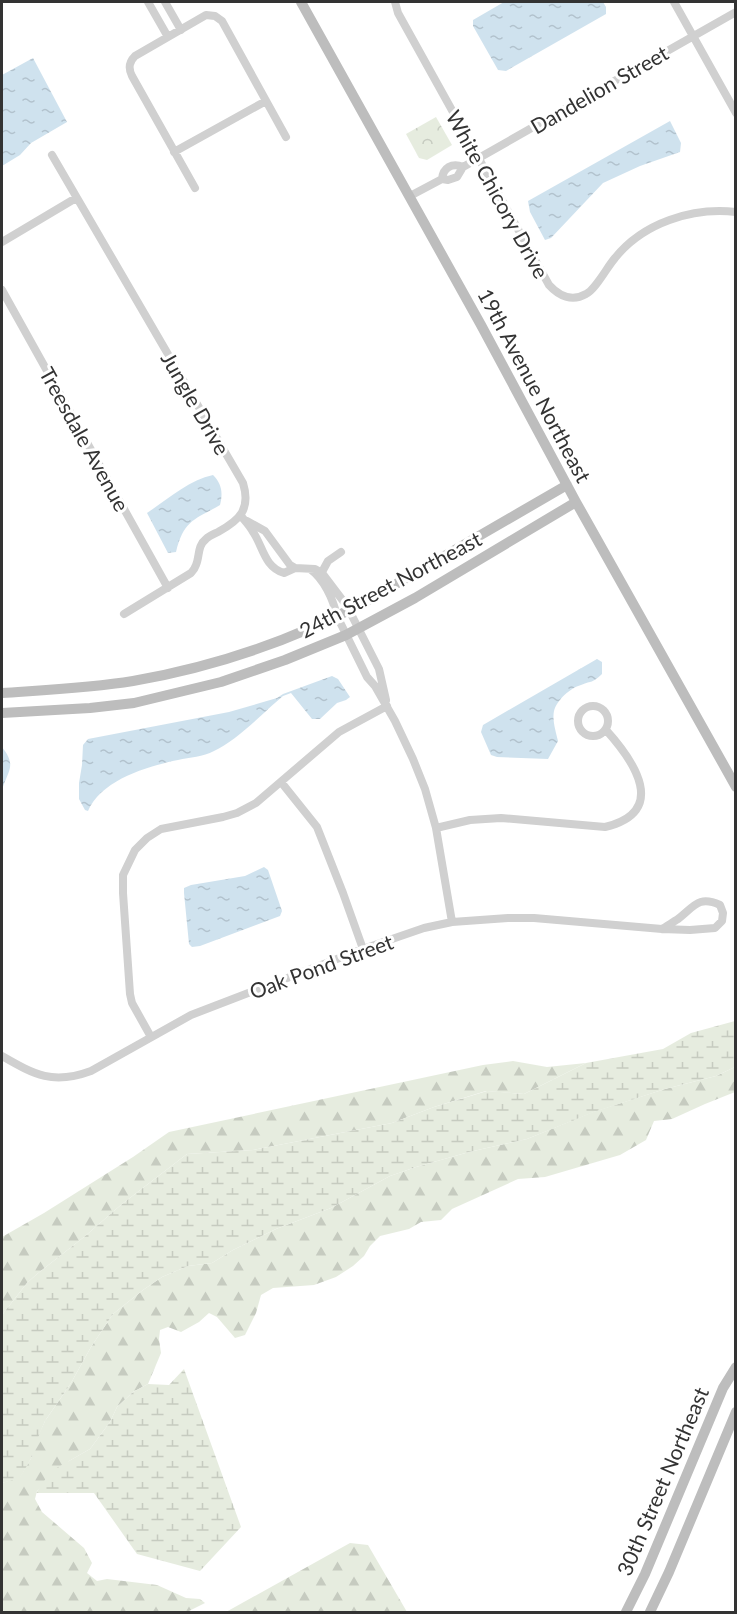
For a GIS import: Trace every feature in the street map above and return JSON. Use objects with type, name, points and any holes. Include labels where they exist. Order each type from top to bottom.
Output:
[{"type":"street","points":[[148,2],[168,37]]},
{"type":"street","points":[[165,2],[181,30]]},
{"type":"street","name":"19th Avenue Northeast","points":[[301,2],[735,787]]},
{"type":"street","name":"White Chicory Drive","points":[[395,2],[398,13],[549,285],[562,296],[568,298],[586,294],[617,255],[648,230],[682,215],[735,212]]},
{"type":"street","points":[[674,2],[735,113]]},
{"type":"street","name":"Dandelion Street","points":[[410,196],[442,179],[457,177],[463,167],[478,158],[735,12]]},
{"type":"street","points":[[195,188],[129,70],[131,60],[135,56],[206,15],[222,21],[286,137]]},
{"type":"street","points":[[174,152],[266,101]]},
{"type":"street","name":"Jungle Drive","points":[[52,155],[243,483],[246,500],[241,516]]},
{"type":"street","points":[[2,242],[76,198]]},
{"type":"street","name":"Treesdale Avenue","points":[[2,290],[168,588]]},
{"type":"street","name":"24th Street Northeast","points":[[2,693],[133,681],[221,661],[280,641],[350,610],[567,485]]},
{"type":"street","name":"24th Street Northeast","points":[[2,713],[134,703],[221,682],[285,660],[346,635],[415,598],[576,502]]},
{"type":"street","points":[[241,516],[274,567],[284,573],[295,568]]},
{"type":"street","points":[[241,516],[265,531],[290,565],[295,568],[315,569],[322,572],[350,610],[379,669],[387,706]]},
{"type":"street","points":[[124,614],[191,573],[197,564],[199,548],[205,539],[221,531],[241,516]]},
{"type":"street","points":[[322,572],[328,561],[341,552]]},
{"type":"street","points":[[310,569],[317,574],[326,588],[367,677],[387,706],[414,759],[436,828],[452,921]]},
{"type":"street","points":[[151,1037],[132,1003],[130,994],[123,875],[135,850],[161,829],[237,813],[256,803],[339,732],[387,706]]},
{"type":"street","points":[[436,828],[470,820],[501,818],[604,827],[620,824],[637,808],[641,792],[639,777],[624,750],[606,729]]},
{"type":"street","points":[[281,782],[316,827],[363,950]]},
{"type":"street","name":"Oak Pond Street","points":[[2,1056],[37,1075],[57,1078],[76,1077],[192,1015],[363,950],[424,928],[452,921],[534,918],[662,930],[690,930],[715,927],[722,921],[723,913],[720,905],[710,900],[690,907],[681,917],[662,930]]},
{"type":"street","name":"30th Street Northeast","points":[[626,1612],[645,1574],[723,1388],[735,1366]]},
{"type":"street","name":"30th Street Northeast","points":[[650,1612],[669,1572],[735,1412]]},
{"type":"green space","points":[[436,117],[452,145],[427,160],[419,158],[406,134]]},
{"type":"green space","points":[[735,1021],[735,1067],[716,1076],[665,1089],[594,1112],[527,1139],[469,1152],[390,1176],[331,1208],[276,1229],[212,1263],[188,1266],[162,1277],[113,1314],[45,1421],[33,1455],[20,1478],[2,1483],[2,1315],[37,1274],[187,1154],[253,1150],[392,1123],[487,1091],[524,1094],[586,1063],[663,1049],[691,1033]]},
{"type":"green space","points":[[513,1061],[547,1067],[586,1063],[524,1094],[486,1091],[392,1123],[253,1150],[187,1154],[37,1274],[2,1315],[2,1237],[44,1213],[169,1132],[483,1065]]},
{"type":"green space","points":[[735,1067],[735,1092],[672,1119],[654,1121],[646,1140],[620,1155],[545,1177],[518,1179],[452,1209],[441,1220],[421,1222],[409,1229],[380,1236],[364,1256],[336,1277],[314,1285],[273,1288],[261,1295],[256,1313],[245,1335],[235,1338],[217,1317],[209,1313],[199,1322],[181,1332],[168,1327],[160,1330],[161,1353],[148,1384],[133,1392],[117,1407],[110,1422],[90,1449],[69,1461],[37,1491],[35,1499],[42,1512],[84,1548],[92,1563],[87,1573],[97,1581],[107,1579],[157,1585],[186,1598],[200,1599],[205,1603],[187,1612],[2,1612],[2,1483],[20,1477],[33,1455],[33,1447],[45,1421],[71,1383],[91,1347],[113,1314],[143,1290],[162,1277],[188,1266],[212,1263],[276,1229],[331,1208],[390,1176],[469,1152],[527,1139],[593,1112],[665,1089],[716,1076]]},
{"type":"green space","points":[[184,1369],[241,1527],[200,1571],[137,1554],[94,1493],[36,1493],[53,1470],[90,1449],[110,1422],[117,1407],[133,1392],[148,1384],[169,1385]]},
{"type":"green space","points":[[350,1543],[368,1545],[407,1612],[226,1612]]},
{"type":"water","points":[[504,2],[603,2],[606,14],[506,71],[498,70],[473,26],[473,20]]},
{"type":"water","points":[[33,58],[67,122],[31,143],[20,155],[2,166],[2,75]]},
{"type":"water","points":[[670,121],[681,143],[680,152],[640,166],[603,183],[551,238],[545,240],[530,212],[528,201]]},
{"type":"water","points":[[213,475],[221,489],[220,505],[191,522],[179,541],[176,552],[168,553],[147,513],[187,486]]},
{"type":"water","points":[[597,659],[602,662],[602,674],[594,681],[568,692],[554,711],[554,726],[558,741],[548,759],[491,755],[481,732],[483,725]]},
{"type":"water","points":[[332,676],[338,679],[350,697],[337,703],[320,719],[312,719],[291,693],[283,696],[240,733],[214,751],[153,766],[127,776],[103,791],[88,811],[79,799],[83,745],[88,739],[229,712],[277,698]]},
{"type":"water","points":[[2,747],[7,753],[10,768],[2,790]]},
{"type":"water","points":[[264,867],[268,870],[282,911],[280,916],[192,947],[189,944],[184,888],[245,876]]}]
